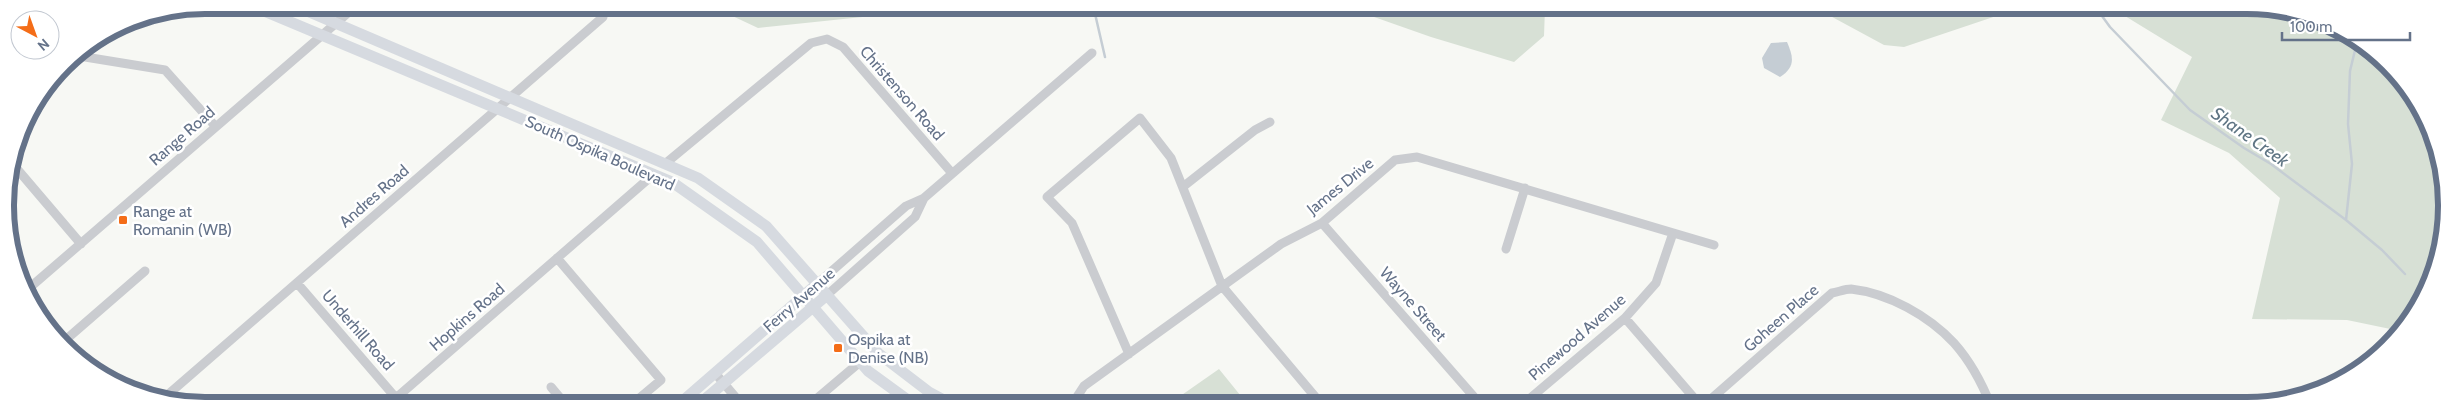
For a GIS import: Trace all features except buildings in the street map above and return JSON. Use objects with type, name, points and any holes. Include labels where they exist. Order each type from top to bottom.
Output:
[{"type":"main road","name":"South Ospika Boulevard","points":[[273,14],[672,182],[757,242],[868,371],[904,397]]},
{"type":"main road","name":"South Ospika Boulevard","points":[[314,14],[698,178],[766,226],[878,353],[938,397]]},
{"type":"main road","name":"Ferry Avenue","points":[[687,397],[818,284]]},
{"type":"main road","name":"Ferry Avenue","points":[[708,397],[827,295]]},
{"type":"street","name":"Range Road","points":[[32,286],[346,14]]},
{"type":"street","name":"Andres Road","points":[[169,394],[603,17]]},
{"type":"street","name":"Christenson Road","points":[[666,163],[811,43],[827,39],[843,47],[951,172]]},
{"type":"street","name":"Ferry Avenue","points":[[818,284],[906,206],[924,198],[951,172],[1092,53]]},
{"type":"street","points":[[84,57],[165,70],[216,127]]},
{"type":"street","points":[[1129,354],[1072,223],[1047,197],[1140,118],[1172,158],[1222,286],[1315,397]]},
{"type":"street","points":[[1184,186],[1256,130],[1270,122]]},
{"type":"street","name":"James Drive","points":[[1077,397],[1084,386],[1281,244],[1322,223],[1395,160],[1417,156],[1714,245]]},
{"type":"street","points":[[17,169],[81,244]]},
{"type":"street","name":"Hopkins Road","points":[[397,397],[654,174]]},
{"type":"street","points":[[1506,249],[1525,188]]},
{"type":"street","name":"Ferry Avenue","points":[[827,295],[915,217],[924,198]]},
{"type":"street","name":"Wayne Street","points":[[1322,223],[1474,397]]},
{"type":"street","name":"Pinewood Avenue","points":[[1532,397],[1625,318],[1656,283],[1673,233]]},
{"type":"street","points":[[557,258],[661,380],[641,397]]},
{"type":"street","points":[[67,338],[145,272]]},
{"type":"street","name":"Underhill Road","points":[[297,283],[395,397]]},
{"type":"street","name":"Goheen Place","points":[[1712,397],[1832,293],[1850,289],[1885,298],[1926,318],[1954,343],[1980,381],[1987,397]]},
{"type":"street","points":[[1625,318],[1694,397]]},
{"type":"street","points":[[819,397],[860,362]]},
{"type":"street","points":[[715,373],[735,397]]},
{"type":"street","points":[[551,387],[559,397]]},
{"type":"shaded area","points":[[728,14],[891,14],[758,28]]},
{"type":"shaded area","points":[[1366,14],[1545,14],[1544,36],[1514,62],[1431,37]]},
{"type":"shaded area","points":[[1827,14],[2002,14],[1904,47],[1884,45]]},
{"type":"shaded area","points":[[2122,14],[2259,14],[2296,20],[2320,28],[2353,46],[2373,61],[2399,89],[2413,110],[2424,132],[2432,156],[2437,180],[2438,218],[2435,243],[2424,279],[2413,301],[2393,330],[2347,320],[2252,319],[2280,198],[2229,153],[2161,120],[2192,57]]},
{"type":"shaded area","points":[[1787,42],[1792,62],[1788,70],[1780,77],[1764,68],[1762,58],[1771,43]]},
{"type":"shaded area","points":[[1219,369],[1242,397],[1179,397]]},
{"type":"waterway","points":[[1095,14],[1105,57]]},
{"type":"waterway","name":"Shane Creek","points":[[2101,14],[2110,27],[2190,110],[2244,148],[2271,164],[2346,220],[2382,250],[2405,274]]},
{"type":"waterway","points":[[2346,220],[2352,164],[2348,124],[2350,71],[2356,48]]},
{"type":"place","name":"Range at Romanin (WB)","points":[[123,220]]},
{"type":"place","name":"Ospika at Denise (NB)","points":[[838,348]]}]
